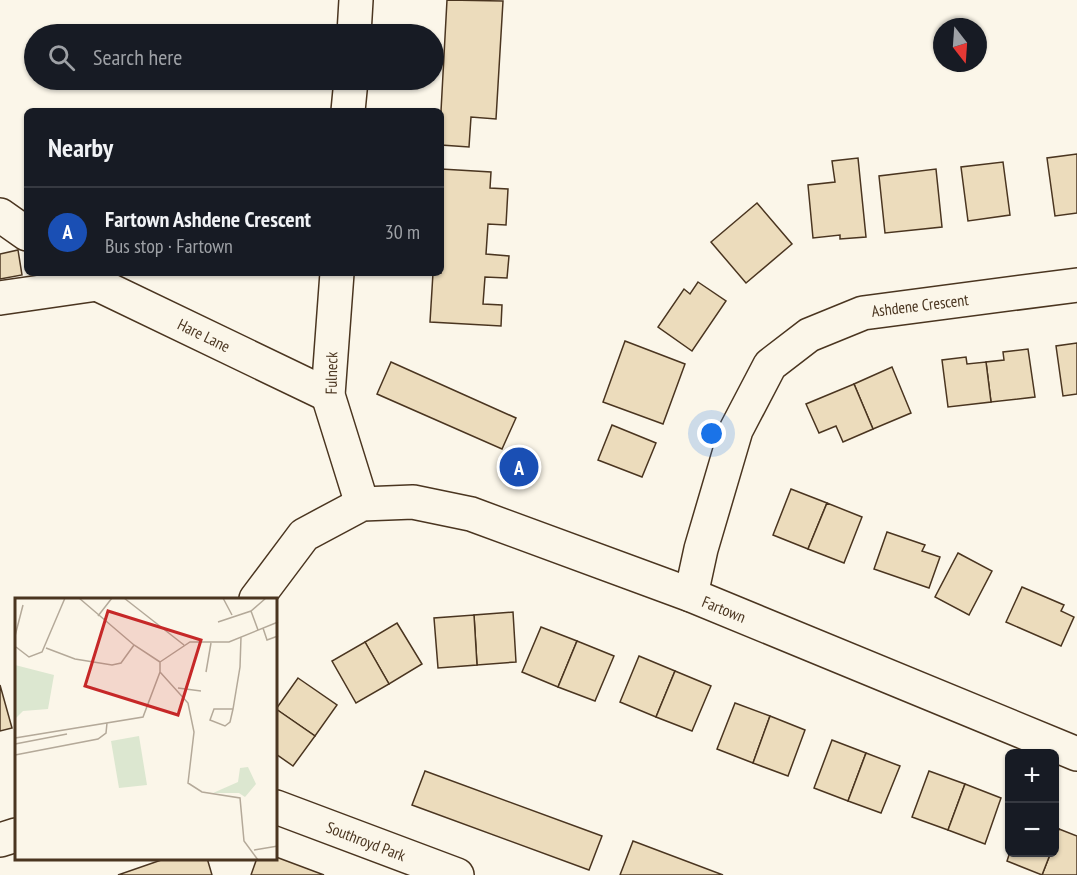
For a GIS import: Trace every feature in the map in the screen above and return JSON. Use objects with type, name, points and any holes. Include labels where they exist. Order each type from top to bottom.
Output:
[{"type":"street","points":[[355,24],[356,0]]},
{"type":"street","points":[[348,108],[350,90]]},
{"type":"street","points":[[0,215],[24,232]]},
{"type":"street","name":"Fulneck","points":[[337,276],[328,395],[362,504]]},
{"type":"street","points":[[0,298],[89,279]]},
{"type":"street","name":"Hare Lane","points":[[89,279],[328,395]]},
{"type":"street","name":"Ashdene Crescent","points":[[691,595],[701,549],[736,430],[770,365],[809,335],[863,313],[1077,285]]},
{"type":"street","name":"Fartown","points":[[362,504],[413,501],[471,514],[691,595],[1077,754]]},
{"type":"street","points":[[257,598],[304,535],[362,504]]},
{"type":"street","name":"Southroyd Park","points":[[278,808],[457,875]]},
{"type":"street","points":[[0,840],[15,835]]},
{"type":"building","points":[[447,0],[503,1],[496,119],[471,117],[469,147],[444,145],[444,108],[441,108],[442,90],[444,90]]},
{"type":"building","points":[[1077,154],[1077,213],[1055,216],[1047,158]]},
{"type":"building","points":[[858,158],[866,237],[840,239],[840,235],[813,238],[808,185],[835,182],[832,161]]},
{"type":"building","points":[[1003,162],[1010,215],[968,221],[961,167]]},
{"type":"building","points":[[444,169],[491,172],[490,188],[508,189],[506,225],[488,224],[486,254],[509,256],[507,278],[485,277],[483,304],[502,305],[501,326],[430,322],[433,276],[444,276]]},
{"type":"building","points":[[936,169],[942,227],[885,233],[879,176]]},
{"type":"building","points":[[757,203],[792,244],[746,283],[711,242]]},
{"type":"building","points":[[18,250],[22,275],[0,279],[0,254]]},
{"type":"building","points":[[698,282],[726,301],[692,351],[658,327],[684,289],[690,294]]},
{"type":"building","points":[[625,341],[685,364],[663,424],[603,402]]},
{"type":"building","points":[[1077,343],[1077,394],[1063,396],[1056,346]]},
{"type":"building","points":[[1028,349],[1035,397],[991,402],[986,362],[1004,360],[1003,352]]},
{"type":"building","points":[[966,357],[967,364],[986,362],[991,402],[948,407],[942,360]]},
{"type":"building","points":[[391,362],[516,418],[502,449],[377,394]]},
{"type":"building","points":[[892,367],[911,413],[873,429],[854,384]]},
{"type":"building","points":[[854,384],[873,429],[843,442],[836,426],[819,433],[806,404]]},
{"type":"building","points":[[612,425],[656,443],[642,477],[598,460]]},
{"type":"building","points":[[791,489],[827,503],[808,549],[773,535]]},
{"type":"building","points":[[827,503],[862,517],[844,563],[808,549]]},
{"type":"building","points":[[887,532],[925,545],[922,551],[940,557],[929,588],[874,569]]},
{"type":"building","points":[[958,553],[992,571],[969,615],[935,597]]},
{"type":"building","points":[[1022,587],[1064,605],[1061,611],[1074,617],[1061,646],[1006,622]]},
{"type":"building","points":[[513,612],[516,662],[477,665],[474,615]]},
{"type":"building","points":[[474,615],[477,665],[438,668],[434,618]]},
{"type":"building","points":[[397,623],[422,664],[389,684],[365,642]]},
{"type":"building","points":[[541,627],[577,641],[558,687],[522,672]]},
{"type":"building","points":[[577,641],[614,656],[595,701],[558,687]]},
{"type":"building","points":[[365,642],[389,684],[356,703],[332,661]]},
{"type":"building","points":[[639,656],[675,671],[656,717],[620,702]]},
{"type":"building","points":[[675,671],[711,686],[692,731],[656,717]]},
{"type":"building","points":[[298,678],[337,705],[315,736],[278,710],[278,706]]},
{"type":"building","points":[[0,685],[12,728],[0,731]]},
{"type":"building","points":[[735,703],[770,716],[753,763],[717,749]]},
{"type":"building","points":[[278,710],[315,736],[293,766],[278,755]]},
{"type":"building","points":[[770,716],[805,730],[788,776],[753,763]]},
{"type":"building","points":[[832,740],[866,753],[848,801],[814,788]]},
{"type":"building","points":[[866,753],[900,766],[881,813],[848,801]]},
{"type":"building","points":[[425,771],[602,836],[589,870],[412,805]]},
{"type":"building","points":[[929,771],[965,784],[948,830],[912,817]]},
{"type":"building","points":[[965,784],[1001,798],[985,844],[948,830]]},
{"type":"building","points":[[1059,829],[1077,836],[1077,875],[1042,875],[1049,857],[1059,857]]},
{"type":"building","points":[[633,841],[723,875],[620,875]]},
{"type":"building","points":[[1008,857],[1049,857],[1042,875],[1007,861]]},
{"type":"building","points":[[278,858],[324,875],[251,875],[256,860],[278,860]]},
{"type":"building","points":[[161,860],[208,860],[212,875],[118,875]]},
{"type":"place","name":"Fartown Ashdene Crescent","points":[[519,467]]}]
